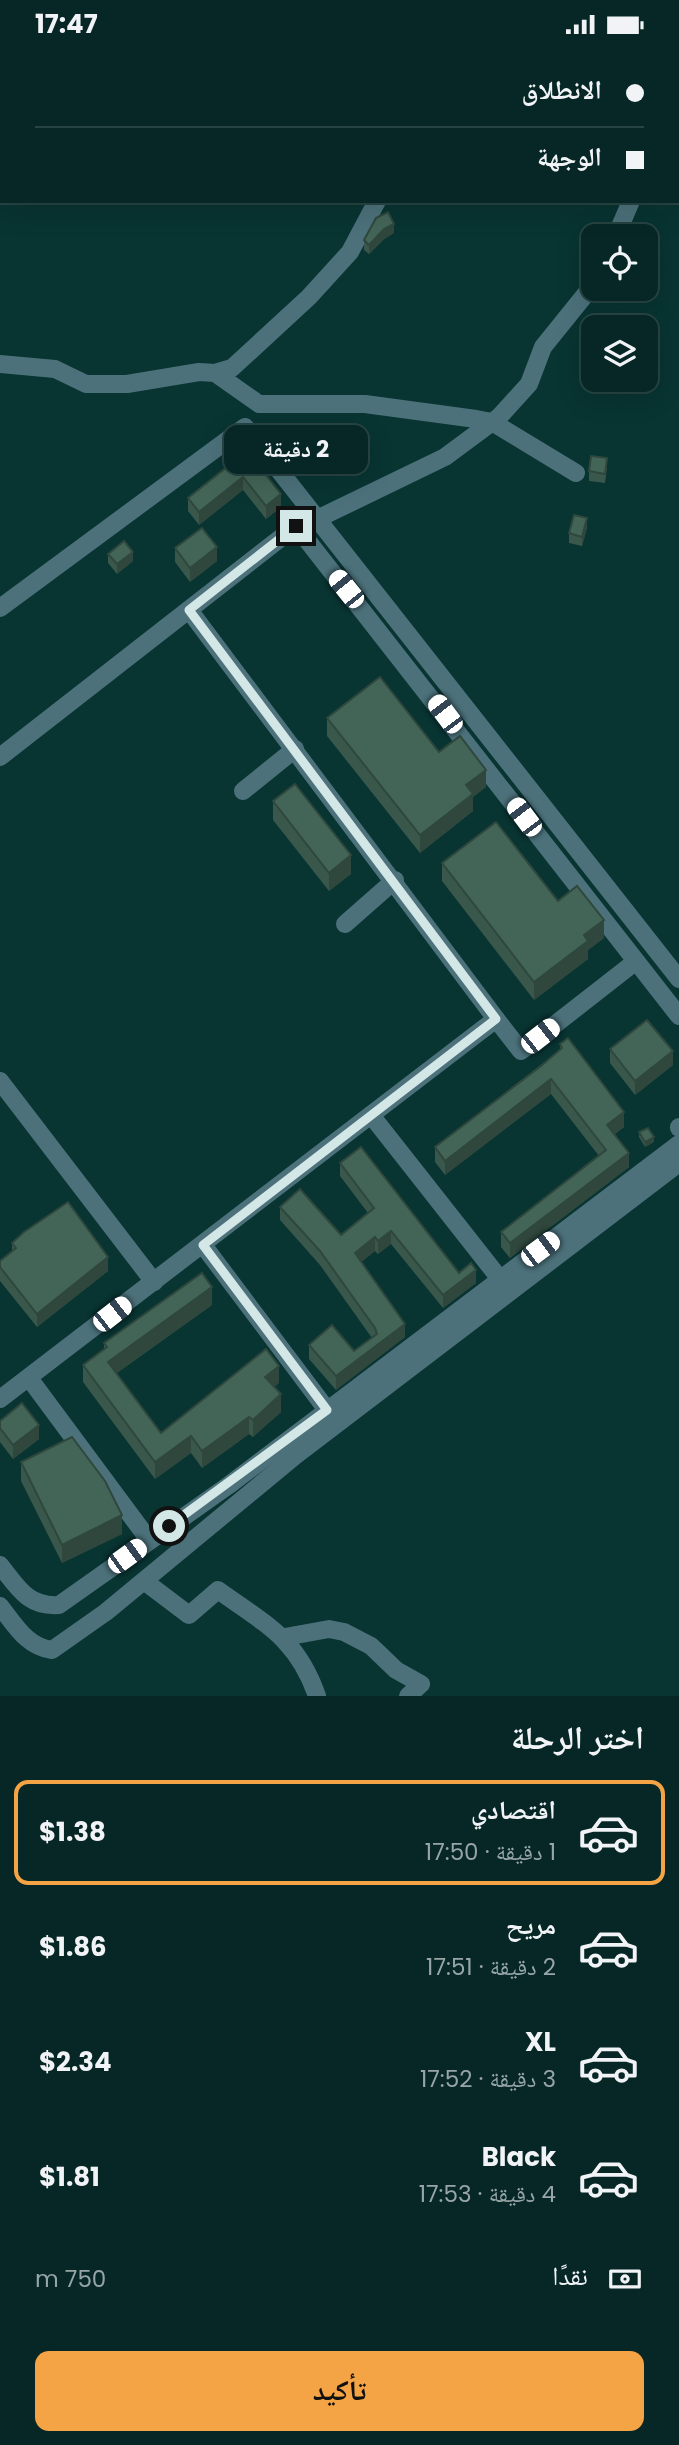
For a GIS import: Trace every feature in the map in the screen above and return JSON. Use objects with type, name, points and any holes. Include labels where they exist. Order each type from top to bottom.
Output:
[{"type":"street","points":[[0,364],[55,369],[86,384],[127,384],[199,372],[215,373],[232,368],[309,297],[350,252],[376,203]]},
{"type":"street","points":[[621,224],[630,203]]},
{"type":"street","points":[[317,519],[445,457],[492,422],[530,384],[543,347],[581,300]]},
{"type":"street","points":[[215,373],[258,404],[365,404],[492,422],[576,473]]},
{"type":"street","points":[[0,608],[245,427],[679,979]]},
{"type":"street","points":[[0,757],[296,526],[679,1016]]},
{"type":"street","points":[[189,610],[395,880],[521,1051],[635,963]]},
{"type":"street","points":[[243,792],[295,749]]},
{"type":"street","points":[[345,924],[395,880]]},
{"type":"street","points":[[0,1399],[496,1019]]},
{"type":"street","points":[[0,1081],[154,1282]]},
{"type":"street","points":[[371,1115],[500,1279]]},
{"type":"street","points":[[0,1565],[31,1601],[44,1605],[60,1605],[327,1410],[679,1144]]},
{"type":"street","points":[[0,1606],[25,1638],[38,1648],[52,1650],[144,1581],[296,1455],[679,1163]]},
{"type":"street","points":[[203,1245],[327,1410]]},
{"type":"street","points":[[29,1378],[149,1539]]},
{"type":"street","points":[[144,1581],[189,1615],[218,1590],[285,1637],[308,1669],[317,1696]]},
{"type":"street","points":[[285,1637],[329,1629],[344,1632],[371,1646],[396,1670],[421,1684],[408,1696]]},
{"type":"building","points":[[388,212],[394,224],[384,229],[369,245],[364,240],[376,218]]},
{"type":"building","points":[[247,451],[281,494],[266,506],[243,477],[199,512],[188,498]]},
{"type":"building","points":[[591,456],[607,458],[605,474],[589,471]]},
{"type":"building","points":[[574,515],[587,518],[582,537],[569,533]]},
{"type":"building","points":[[202,528],[217,547],[190,568],[175,548]]},
{"type":"building","points":[[124,541],[133,552],[117,564],[108,554]]},
{"type":"building","points":[[380,677],[439,752],[460,736],[486,770],[466,785],[473,794],[420,835],[327,718]]},
{"type":"building","points":[[295,784],[351,855],[329,873],[273,801]]},
{"type":"building","points":[[496,822],[558,901],[577,886],[604,920],[584,935],[588,941],[534,982],[442,863]]},
{"type":"building","points":[[647,1020],[673,1051],[635,1081],[610,1049]]},
{"type":"building","points":[[568,1038],[624,1112],[607,1125],[629,1153],[510,1243],[501,1232],[606,1150],[551,1079],[445,1161],[435,1147],[541,1066],[562,1048],[560,1044]]},
{"type":"building","points":[[648,1128],[654,1137],[645,1142],[639,1132]]},
{"type":"building","points":[[361,1147],[459,1273],[471,1263],[476,1270],[443,1295],[391,1231],[378,1241],[375,1237],[355,1253],[405,1324],[336,1376],[309,1345],[332,1325],[354,1351],[377,1334],[320,1251],[280,1207],[300,1189],[341,1235],[374,1208],[340,1163]]},
{"type":"building","points":[[68,1202],[108,1257],[37,1314],[0,1267],[0,1261],[16,1248],[12,1243],[24,1232]]},
{"type":"building","points":[[202,1273],[212,1287],[108,1362],[161,1433],[266,1349],[279,1366],[265,1377],[281,1394],[253,1420],[249,1417],[202,1451],[191,1436],[155,1462],[83,1365],[107,1347],[104,1343]]},
{"type":"building","points":[[22,1403],[39,1425],[13,1445],[0,1428],[0,1421]]},
{"type":"building","points":[[72,1437],[105,1481],[122,1515],[62,1545],[21,1462]]},
{"type":"route","points":[[169,1526],[229,1485],[327,1410],[203,1245],[496,1019],[395,880],[189,610],[296,526]]}]
